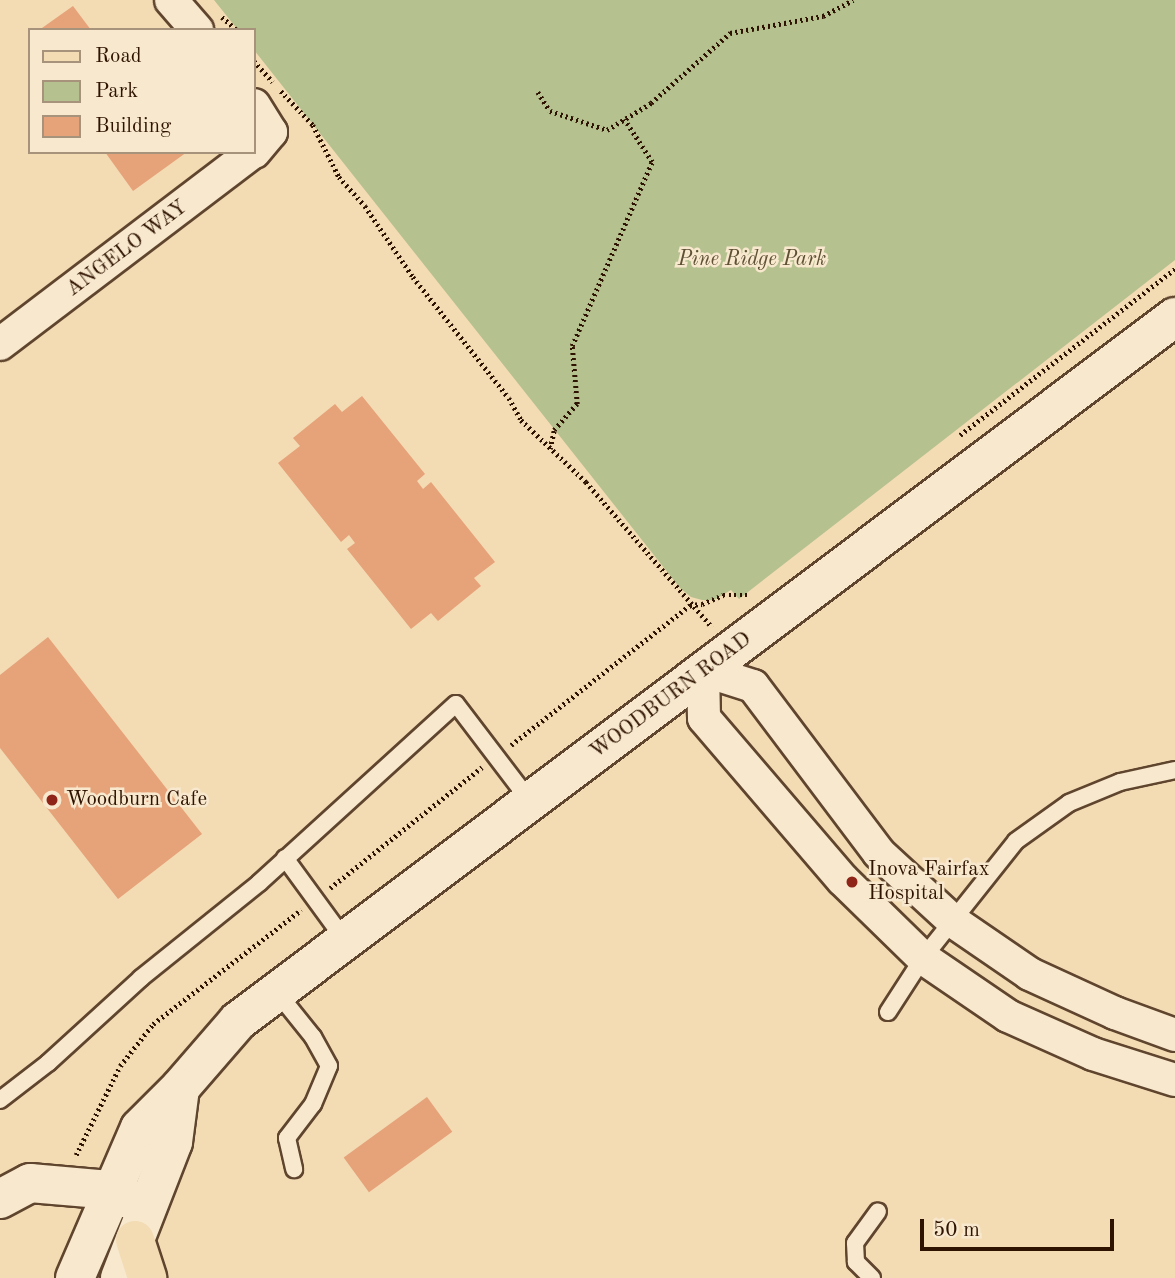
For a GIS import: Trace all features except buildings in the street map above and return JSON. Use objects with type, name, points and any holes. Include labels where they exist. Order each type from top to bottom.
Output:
[{"type":"main road","points":[[141,1223],[147,1278]]},
{"type":"street","points":[[171,0],[195,28]]},
{"type":"street","points":[[256,118],[260,145]]},
{"type":"street","name":"ANGELO WAY","points":[[0,344],[248,154]]},
{"type":"street","name":"WOODBURN ROAD","points":[[75,1278],[140,1128],[180,1088],[217,1042],[276,991],[344,939],[531,802],[1175,317]]},
{"type":"street","points":[[1175,1035],[1115,1013],[1030,974],[954,922],[878,853],[753,686],[703,670],[704,718],[765,793],[843,880],[923,958],[1008,1016],[1093,1054],[1175,1080]]},
{"type":"street","points":[[120,1278],[173,1142],[180,1088]]},
{"type":"street","points":[[0,1199],[30,1183],[66,1185],[110,1193],[141,1223]]},
{"type":"lane","points":[[0,1100],[48,1063],[141,978],[259,883],[456,704],[531,802]]},
{"type":"lane","points":[[888,1012],[923,958],[1016,841],[1069,803],[1120,782],[1175,770]]},
{"type":"lane","points":[[285,858],[344,939]]},
{"type":"lane","points":[[276,991],[313,1037],[329,1066],[313,1104],[287,1138],[294,1169]]},
{"type":"lane","points":[[872,1278],[856,1262],[855,1243],[878,1211]]},
{"type":"path","points":[[538,92],[550,111],[607,130],[651,103],[730,33],[823,16],[853,0]]},
{"type":"path","points":[[256,63],[313,125],[340,177],[365,206],[413,277],[509,398],[521,420],[586,482],[690,605],[705,619]]},
{"type":"path","points":[[550,450],[554,430],[577,404],[572,346],[652,162],[624,119]]},
{"type":"path","points":[[955,439],[1175,269]]},
{"type":"path","points":[[76,1155],[120,1066],[153,1024],[690,605],[702,604],[723,595],[753,595]]},
{"type":"green space","name":"Pine Ridge Park","points":[[214,0],[1175,0],[1175,260],[739,599],[731,590],[714,600],[702,600],[691,597],[680,588],[256,53],[256,28],[236,28]]},
{"type":"place","name":"Woodburn Cafe","points":[[52,800]]},
{"type":"place","name":"Inova Fairfax Hospital","points":[[852,882]]}]
